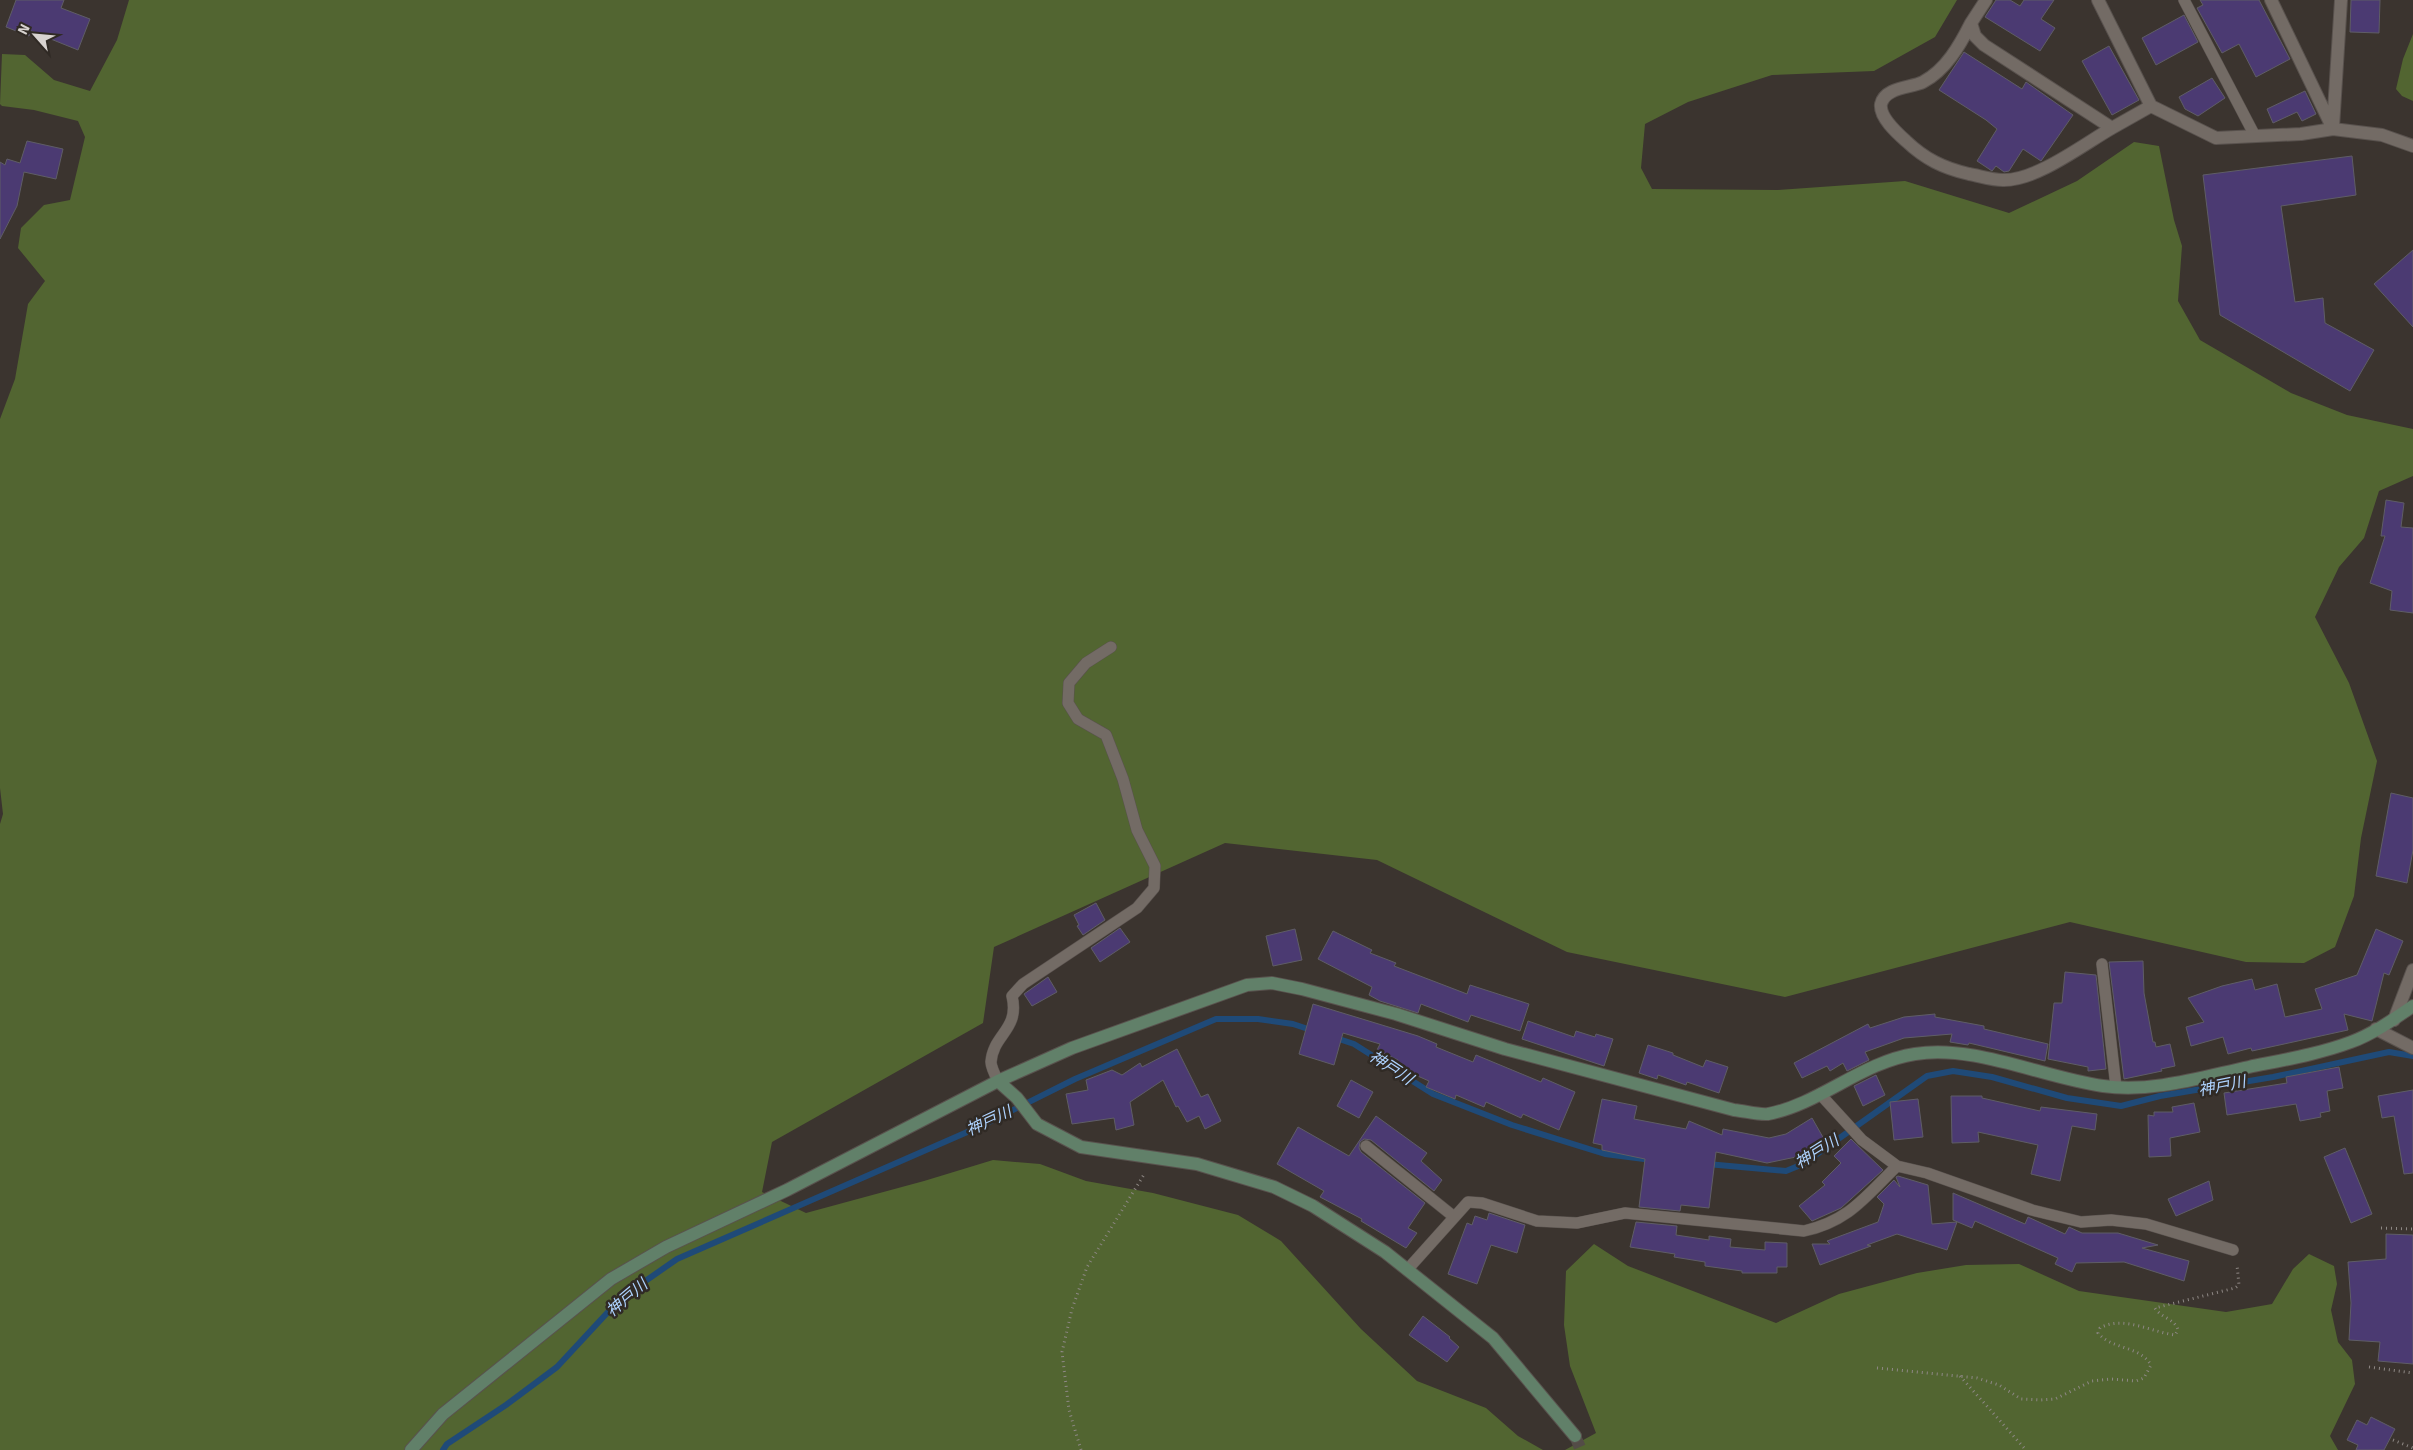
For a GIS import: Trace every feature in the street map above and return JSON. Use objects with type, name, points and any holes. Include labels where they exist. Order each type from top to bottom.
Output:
[{"type":"street","points":[[1986,0],[1959,46],[1942,66],[1923,82],[1898,89],[1884,98],[1881,105],[1883,114],[1896,132],[1923,157],[1963,172],[2004,180],[2047,167],[2151,106]]},
{"type":"street","points":[[2098,0],[2151,106],[2216,138],[2301,134],[2333,129],[2382,135],[2413,146]]},
{"type":"street","points":[[2271,0],[2333,129]]},
{"type":"street","points":[[2333,129],[2341,0]]},
{"type":"street","points":[[1971,24],[1975,36],[1984,45],[2112,128]]},
{"type":"street","points":[[2394,1020],[2413,970]]},
{"type":"street","points":[[412,1450],[443,1414],[611,1279],[666,1247],[787,1190],[998,1080],[1072,1048],[1247,985],[1272,983],[1386,1011],[1505,1049],[1734,1110],[1767,1114],[1795,1105],[1885,1063],[1913,1054],[1942,1051],[2103,1086],[2137,1088],[2181,1081],[2315,1053],[2353,1042],[2394,1020],[2413,1006]]},
{"type":"street","points":[[2376,1030],[2413,1048]]},
{"type":"street","points":[[998,1080],[1017,1098],[1036,1124],[1058,1137],[1081,1147],[1197,1164],[1274,1187],[1313,1206],[1385,1252],[1493,1338],[1575,1436]]},
{"type":"lane","points":[[2184,0],[2254,136]]},
{"type":"lane","points":[[998,1080],[991,1063],[995,1048],[1013,1019],[1015,1010],[1012,996],[1023,984],[1137,908],[1154,888],[1155,866],[1138,830],[1123,779],[1106,735],[1078,720],[1068,703],[1069,683],[1086,663],[1111,647]]},
{"type":"lane","points":[[2102,964],[2116,1087]]},
{"type":"lane","points":[[1820,1094],[1862,1140],[1897,1166],[1928,1173],[2032,1210],[2073,1220],[2146,1224],[2233,1250]]},
{"type":"lane","points":[[1366,1146],[1453,1216]]},
{"type":"lane","points":[[1407,1270],[1453,1216],[1468,1202],[1476,1202],[1537,1221],[1576,1223],[1625,1213],[1804,1231],[1826,1226],[1845,1216],[1897,1166]]},
{"type":"path","points":[[1081,1450],[1068,1410],[1062,1352],[1072,1309],[1087,1266],[1154,1157]]},
{"type":"path","points":[[2381,1228],[2413,1230]]},
{"type":"path","points":[[1877,1368],[1977,1378],[1999,1385],[2021,1399],[2040,1400],[2055,1399],[2092,1381],[2111,1379],[2136,1381],[2144,1378],[2151,1365],[2147,1358],[2136,1351],[2102,1338],[2098,1333],[2100,1328],[2109,1323],[2134,1325],[2156,1332],[2175,1335],[2178,1330],[2176,1325],[2158,1313],[2155,1308],[2238,1286],[2238,1269],[2233,1250]]},
{"type":"path","points":[[2369,1367],[2413,1373]]},
{"type":"path","points":[[1959,1376],[2026,1450]]},
{"type":"path","points":[[2393,1440],[2413,1448]]},
{"type":"green space","points":[[129,0],[1957,0],[1935,37],[1874,71],[1772,75],[1688,102],[1645,124],[1641,168],[1652,189],[1778,190],[1905,181],[2009,213],[2077,181],[2134,142],[2159,146],[2174,220],[2182,246],[2178,301],[2200,340],[2291,393],[2347,415],[2413,429],[2413,476],[2379,491],[2364,538],[2339,567],[2315,617],[2349,683],[2377,761],[2361,838],[2354,896],[2335,947],[2304,963],[2246,962],[2070,922],[1785,997],[1567,952],[1377,860],[1225,843],[994,947],[983,1023],[772,1142],[762,1192],[806,1213],[993,1160],[1040,1164],[1086,1181],[1153,1193],[1238,1215],[1281,1241],[1361,1329],[1417,1381],[1486,1408],[1518,1436],[1543,1450],[0,1450],[0,824],[3,814],[0,788],[0,419],[15,379],[28,304],[45,281],[18,248],[21,228],[44,205],[70,200],[85,137],[78,121],[34,110],[2,106],[0,104],[2,54],[25,55],[54,80],[90,91],[117,40]]},
{"type":"green space","points":[[2413,34],[2413,101],[2402,96],[2396,89],[2403,59]]},
{"type":"green space","points":[[1594,1244],[1628,1266],[1776,1323],[1839,1294],[1917,1273],[1966,1265],[2019,1264],[2079,1291],[2226,1312],[2272,1304],[2293,1269],[2309,1254],[2334,1266],[2337,1284],[2331,1310],[2338,1342],[2352,1360],[2355,1384],[2330,1436],[2338,1450],[1565,1450],[1596,1433],[1570,1366],[1564,1325],[1566,1271]]},
{"type":"building","points":[[16,0],[64,0],[61,8],[90,19],[78,50],[31,31],[29,36],[6,27]]},
{"type":"building","points":[[1996,0],[2010,0],[2020,6],[2024,0],[2054,0],[2041,19],[2055,28],[2040,51],[1985,17]]},
{"type":"building","points":[[2200,0],[2259,0],[2290,59],[2256,77],[2239,44],[2222,53],[2197,8],[2203,5]]},
{"type":"building","points":[[2351,0],[2380,0],[2379,33],[2350,32]]},
{"type":"building","points":[[2184,15],[2198,42],[2156,65],[2142,38]]},
{"type":"building","points":[[2109,46],[2139,100],[2112,115],[2082,61]]},
{"type":"building","points":[[1964,52],[2022,89],[2026,82],[2073,115],[2041,161],[2023,149],[2009,171],[2004,172],[1996,166],[1992,171],[1977,161],[1997,129],[1939,90]]},
{"type":"building","points":[[2212,78],[2225,98],[2198,116],[2185,109],[2179,97]]},
{"type":"building","points":[[2305,91],[2316,114],[2302,121],[2297,112],[2273,123],[2267,109]]},
{"type":"building","points":[[27,141],[63,149],[56,179],[24,172],[17,206],[0,239],[0,162],[5,165],[7,159],[20,163]]},
{"type":"building","points":[[2352,156],[2356,195],[2281,206],[2295,302],[2323,298],[2325,323],[2374,350],[2350,391],[2220,315],[2203,175]]},
{"type":"building","points":[[2413,250],[2413,327],[2374,284]]},
{"type":"building","points":[[2386,500],[2404,503],[2401,527],[2413,528],[2413,613],[2390,610],[2392,591],[2370,583],[2385,536],[2381,536]]},
{"type":"building","points":[[2391,793],[2413,798],[2413,850],[2407,883],[2376,876]]},
{"type":"building","points":[[1096,903],[1105,920],[1083,935],[1077,926],[1079,925],[1074,915]]},
{"type":"building","points":[[1120,928],[1130,942],[1100,962],[1091,948]]},
{"type":"building","points":[[1295,929],[1302,960],[1273,966],[1266,936]]},
{"type":"building","points":[[2376,929],[2403,941],[2389,975],[2384,973],[2372,1021],[2344,1014],[2348,1030],[2252,1051],[2251,1048],[2228,1054],[2223,1037],[2191,1046],[2186,1027],[2204,1022],[2188,998],[2222,986],[2252,979],[2255,990],[2277,984],[2285,1017],[2322,1009],[2315,989],[2357,975]]},
{"type":"building","points":[[1333,931],[1372,950],[1370,953],[1396,963],[1394,966],[1467,994],[1470,985],[1529,1004],[1520,1031],[1471,1015],[1468,1022],[1421,1004],[1418,1013],[1380,1001],[1369,995],[1372,987],[1318,959]]},
{"type":"building","points":[[2143,961],[2144,993],[2153,1042],[2155,1042],[2156,1047],[2170,1044],[2175,1066],[2161,1069],[2162,1071],[2124,1079],[2109,962]]},
{"type":"building","points":[[2065,972],[2096,975],[2106,1069],[2088,1071],[2088,1067],[2048,1059],[2054,1003],[2062,1003]]},
{"type":"building","points":[[1048,977],[1057,992],[1032,1006],[1024,994]]},
{"type":"building","points":[[1313,1004],[1418,1036],[1437,1044],[1436,1047],[1473,1062],[1476,1055],[1541,1082],[1543,1078],[1575,1092],[1559,1130],[1523,1114],[1521,1118],[1486,1102],[1484,1107],[1456,1095],[1455,1099],[1426,1087],[1429,1081],[1395,1066],[1398,1060],[1377,1050],[1380,1044],[1343,1033],[1334,1065],[1299,1054]]},
{"type":"building","points":[[1935,1014],[1935,1017],[1984,1026],[1984,1029],[2048,1044],[2045,1061],[1969,1043],[1968,1045],[1950,1042],[1952,1034],[1904,1038],[1865,1052],[1869,1060],[1847,1071],[1843,1063],[1830,1071],[1827,1066],[1802,1078],[1794,1063],[1868,1024],[1870,1028],[1904,1017]]},
{"type":"building","points":[[1528,1021],[1574,1037],[1576,1031],[1595,1037],[1596,1034],[1613,1039],[1604,1066],[1522,1039]]},
{"type":"building","points":[[1648,1045],[1673,1053],[1673,1055],[1703,1067],[1706,1060],[1728,1067],[1719,1093],[1687,1082],[1686,1085],[1658,1075],[1657,1079],[1639,1073]]},
{"type":"building","points":[[1177,1049],[1201,1097],[1208,1094],[1221,1121],[1205,1129],[1199,1116],[1187,1122],[1178,1106],[1176,1107],[1163,1080],[1130,1102],[1134,1125],[1116,1130],[1114,1118],[1072,1124],[1066,1094],[1088,1090],[1086,1080],[1112,1070],[1122,1075],[1140,1063],[1142,1067]]},
{"type":"building","points":[[2339,1067],[2343,1088],[2327,1091],[2330,1111],[2320,1113],[2321,1117],[2300,1121],[2296,1104],[2227,1115],[2224,1093],[2287,1083],[2286,1077]]},
{"type":"building","points":[[1876,1075],[1885,1095],[1863,1106],[1854,1086]]},
{"type":"building","points":[[1351,1080],[1373,1092],[1359,1118],[1337,1106]]},
{"type":"building","points":[[2413,1090],[2413,1173],[2404,1174],[2394,1116],[2382,1118],[2378,1096]]},
{"type":"building","points":[[1951,1096],[1982,1096],[1982,1098],[2040,1111],[2041,1107],[2097,1114],[2095,1130],[2072,1126],[2060,1181],[2031,1174],[2038,1145],[1978,1132],[1979,1142],[1952,1143]]},
{"type":"building","points":[[1602,1099],[1637,1106],[1634,1119],[1686,1129],[1689,1121],[1722,1135],[1723,1129],[1769,1138],[1786,1134],[1812,1118],[1824,1139],[1796,1157],[1767,1163],[1716,1152],[1709,1208],[1681,1205],[1680,1211],[1639,1207],[1645,1159],[1602,1150],[1602,1145],[1593,1143]]},
{"type":"building","points":[[1918,1099],[1923,1137],[1894,1140],[1890,1102]]},
{"type":"building","points":[[2194,1103],[2200,1132],[2170,1138],[2171,1156],[2149,1157],[2148,1115],[2154,1116],[2154,1112],[2173,1112],[2172,1107]]},
{"type":"building","points":[[1376,1116],[1427,1153],[1421,1161],[1442,1180],[1434,1191],[1371,1140],[1364,1139],[1360,1142],[1359,1148],[1361,1152],[1425,1203],[1408,1228],[1417,1233],[1406,1248],[1361,1221],[1362,1219],[1320,1197],[1324,1191],[1277,1164],[1298,1127],[1349,1156]]},
{"type":"building","points":[[1851,1139],[1883,1170],[1841,1208],[1812,1221],[1799,1206],[1825,1185],[1822,1182],[1841,1163],[1834,1156]]},
{"type":"building","points":[[2345,1148],[2372,1214],[2351,1223],[2324,1157]]},
{"type":"building","points":[[1896,1177],[1928,1185],[1932,1224],[1957,1222],[1947,1250],[1897,1234],[1820,1265],[1812,1244],[1830,1244],[1827,1241],[1878,1222],[1884,1204],[1877,1197],[1894,1180],[1900,1187]]},
{"type":"building","points":[[2209,1181],[2213,1200],[2176,1216],[2168,1199]]},
{"type":"building","points":[[1953,1193],[2025,1224],[2028,1217],[2065,1234],[2069,1227],[2082,1233],[2118,1233],[2158,1245],[2142,1248],[2189,1261],[2184,1281],[2124,1262],[2076,1263],[2072,1272],[2055,1264],[2058,1258],[1975,1221],[1972,1228],[1953,1220]]},
{"type":"building","points":[[1489,1213],[1525,1225],[1517,1253],[1491,1245],[1477,1284],[1448,1274],[1467,1223],[1472,1225],[1475,1216],[1487,1220]]},
{"type":"building","points":[[1636,1222],[1677,1226],[1676,1235],[1709,1240],[1709,1236],[1731,1239],[1730,1247],[1765,1250],[1765,1242],[1787,1243],[1787,1267],[1777,1267],[1777,1273],[1742,1273],[1742,1271],[1705,1266],[1705,1262],[1674,1257],[1675,1254],[1630,1247]]},
{"type":"building","points":[[2386,1234],[2413,1235],[2413,1364],[2378,1361],[2380,1342],[2349,1340],[2351,1303],[2348,1262],[2386,1259]]},
{"type":"building","points":[[1423,1316],[1450,1337],[1459,1347],[1447,1362],[1409,1335]]},
{"type":"building","points":[[2371,1417],[2395,1429],[2384,1450],[2356,1450],[2358,1445],[2347,1440],[2357,1420],[2367,1425]]},
{"type":"waterway","name":"神戸川","points":[[443,1450],[447,1444],[506,1405],[557,1367],[621,1298],[677,1259],[981,1126],[1075,1079],[1216,1019],[1258,1019],[1293,1024],[1314,1031]]},
{"type":"waterway","name":"神戸川","points":[[1333,1037],[1354,1044],[1433,1094],[1512,1125],[1605,1154],[1652,1160]]},
{"type":"waterway","name":"神戸川","points":[[1707,1164],[1786,1171],[1803,1164],[1927,1076],[1953,1071],[1992,1077],[2067,1098],[2121,1106],[2160,1096],[2273,1077],[2389,1052],[2413,1056]]},
{"type":"tunnel","points":[[1575,1436],[1581,1450]]}]
